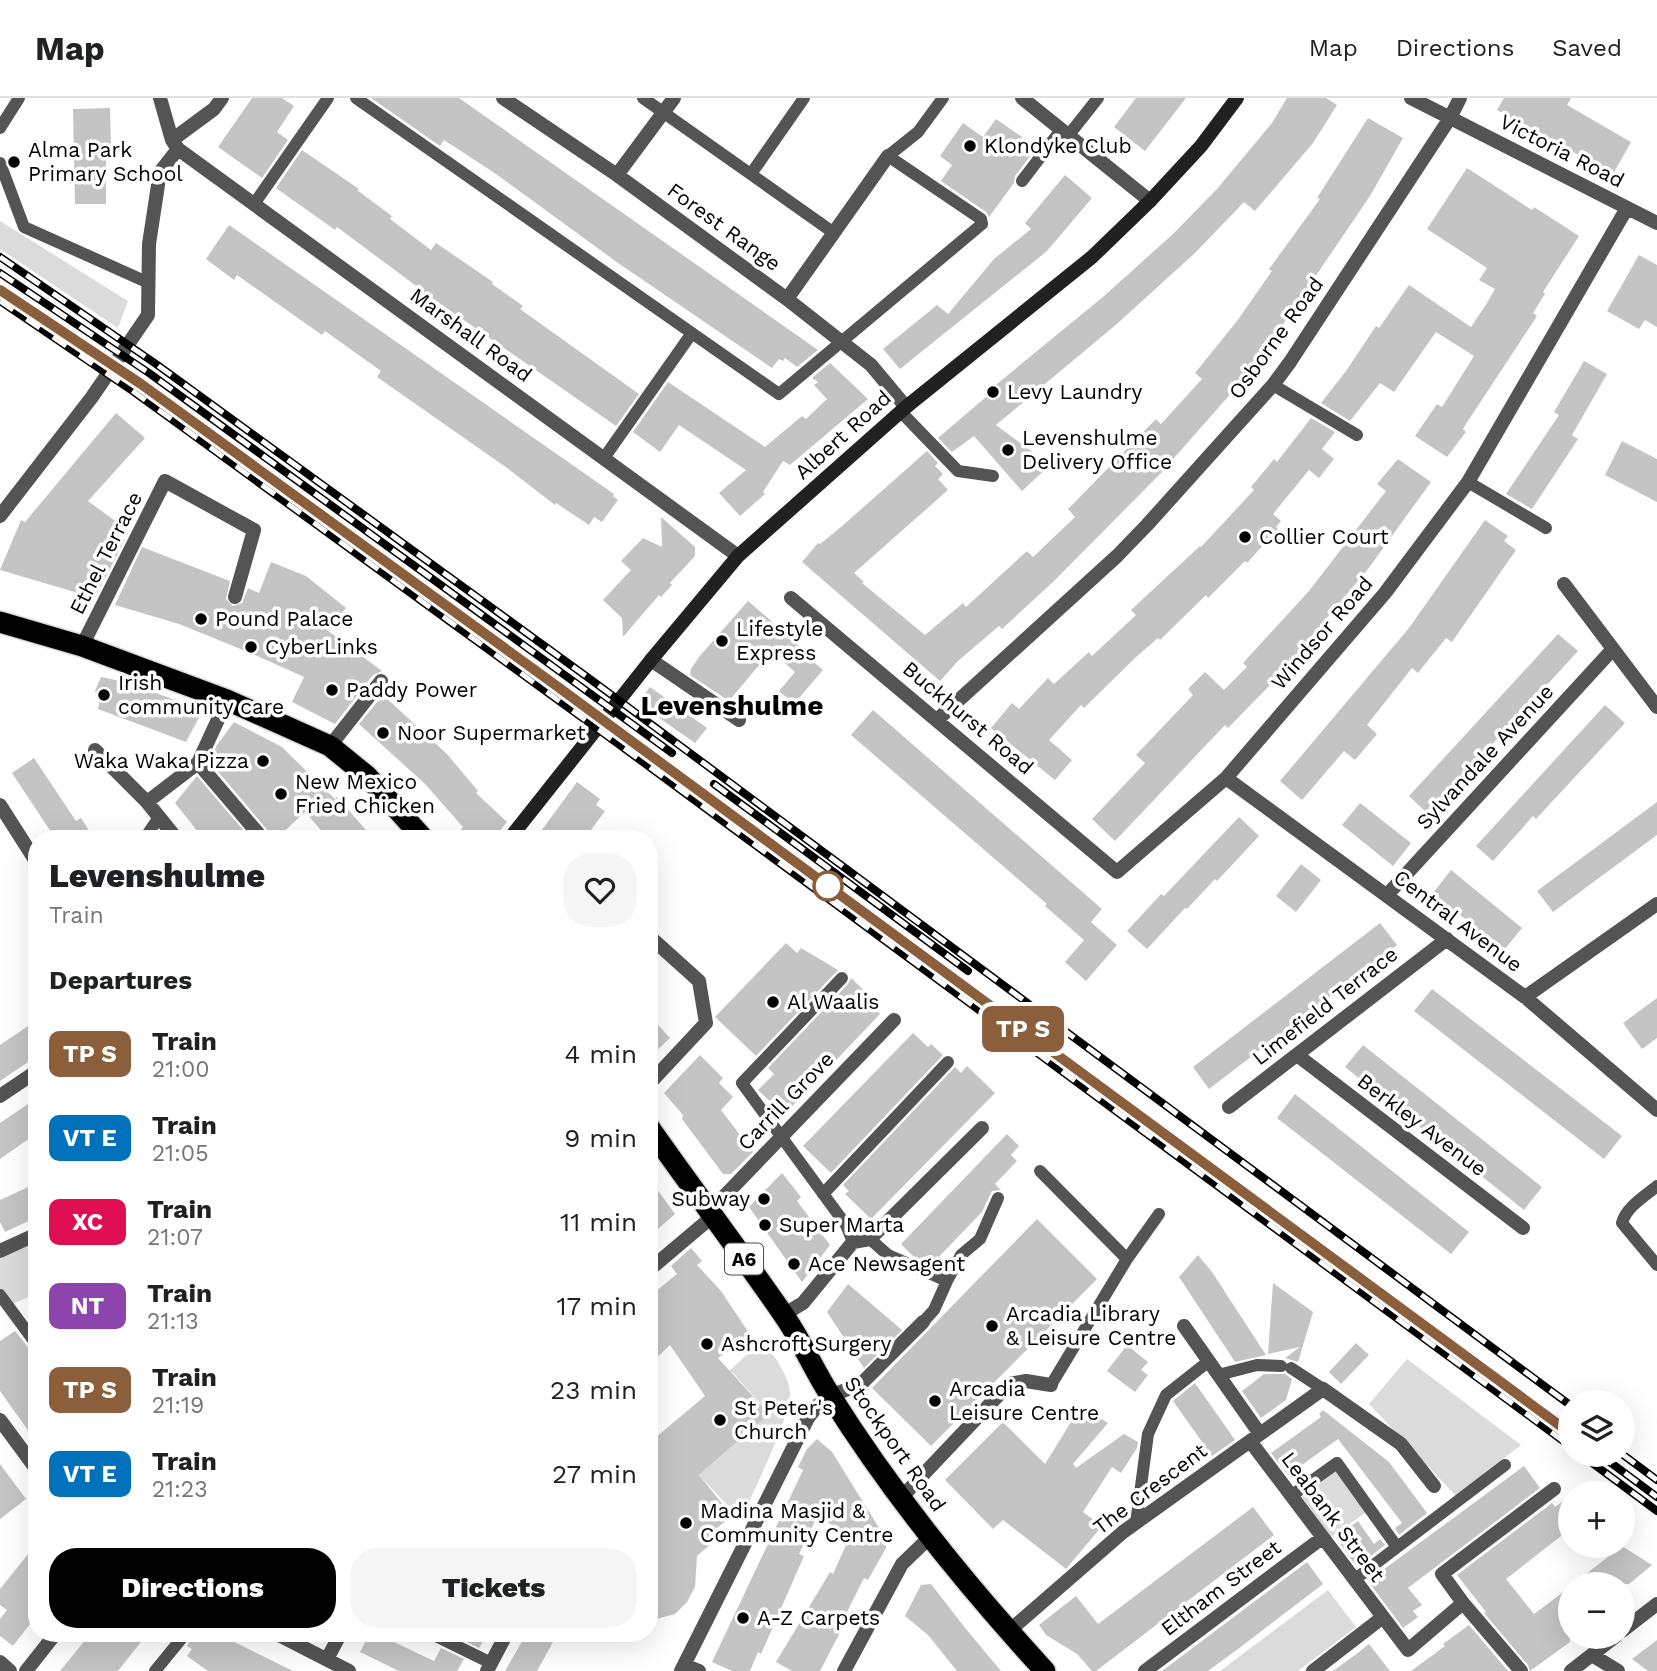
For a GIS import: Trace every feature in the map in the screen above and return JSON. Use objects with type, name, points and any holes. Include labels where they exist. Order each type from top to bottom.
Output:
[{"type":"highway","points":[[1,626],[82,646],[227,700],[330,746],[367,776],[417,830]]},
{"type":"highway","name":"Stockport Road","points":[[658,1140],[783,1315],[830,1396],[901,1499],[930,1537],[1045,1671]]},
{"type":"main road","name":"Albert Road","points":[[516,830],[651,660],[738,556],[903,410],[1092,257],[1150,201],[1201,146],[1237,98]]},
{"type":"street","points":[[160,98],[175,144]]},
{"type":"street","points":[[0,516],[92,397],[148,314],[149,244],[160,172],[175,144],[222,98]]},
{"type":"street","name":"Forest Range","points":[[503,98],[617,175],[787,299],[871,365],[903,410]]},
{"type":"street","points":[[617,175],[674,98]]},
{"type":"street","points":[[1022,98],[1150,201]]},
{"type":"street","name":"Victoria Road","points":[[1411,98],[1657,223]]},
{"type":"street","name":"Osborne Road","points":[[938,719],[1117,556],[1273,385],[1450,118],[1460,98]]},
{"type":"street","name":"Marshall Road","points":[[175,144],[738,556]]},
{"type":"street","points":[[787,299],[888,156]]},
{"type":"street","name":"Windsor Road","points":[[1117,872],[1226,778],[1385,593],[1468,482],[1627,208]]},
{"type":"street","name":"Ethel Terrace","points":[[82,646],[165,481],[254,530],[235,597]]},
{"type":"street","points":[[1563,584],[1657,707]]},
{"type":"street","name":"Buckhurst Road","points":[[791,598],[1117,872]]},
{"type":"street","name":"Sylvandale Avenue","points":[[1387,895],[1613,649]]},
{"type":"street","points":[[651,660],[739,720]]},
{"type":"street","points":[[330,746],[381,681]]},
{"type":"street","points":[[148,802],[198,763],[227,700]]},
{"type":"street","points":[[96,750],[148,802],[170,830]]},
{"type":"street","points":[[198,763],[255,830]]},
{"type":"street","name":"Central Avenue","points":[[1226,778],[1525,997],[1657,1110]]},
{"type":"street","points":[[0,805],[28,849]]},
{"type":"street","points":[[1525,997],[1657,904]]},
{"type":"street","name":"Limefield Terrace","points":[[1229,1107],[1447,939]]},
{"type":"street","points":[[658,944],[699,981],[706,1023],[658,1074]]},
{"type":"street","name":"Carrill Grove","points":[[658,1262],[711,1214],[894,1020]]},
{"type":"street","name":"Berkley Avenue","points":[[1297,1055],[1522,1228]]},
{"type":"street","points":[[0,1096],[28,1077]]},
{"type":"street","points":[[783,1315],[803,1303],[853,1242],[870,1239],[982,1128]]},
{"type":"street","points":[[0,1251],[28,1238]]},
{"type":"street","points":[[699,1671],[682,1668],[801,1428],[818,1405],[830,1396],[861,1384],[923,1322]]},
{"type":"street","name":"Leabank Street","points":[[1184,1326],[1218,1375],[1291,1496],[1408,1650],[1463,1603]]},
{"type":"street","points":[[901,1499],[1009,1384],[1026,1381],[1051,1385]]},
{"type":"street","points":[[1323,1389],[1401,1444],[1434,1486]]},
{"type":"street","name":"The Crescent","points":[[1009,1631],[1136,1523],[1323,1389]]},
{"type":"street","points":[[0,1420],[28,1457]]},
{"type":"street","points":[[1521,1671],[1442,1574],[1554,1489]]},
{"type":"street","points":[[844,1671],[902,1564],[930,1537]]},
{"type":"street","name":"Eltham Street","points":[[1145,1671],[1322,1538]]},
{"type":"street","points":[[1635,1621],[1657,1604]]},
{"type":"street","points":[[1313,1671],[1383,1618]]},
{"type":"street","points":[[26,1671],[49,1642]]},
{"type":"street","points":[[293,1642],[349,1671]]},
{"type":"street","points":[[327,1659],[336,1642]]},
{"type":"street","points":[[489,1667],[502,1642]]},
{"type":"street","points":[[1571,1671],[1600,1649]]},
{"type":"street","points":[[1592,1655],[1618,1671]]},
{"type":"street","points":[[0,1662],[10,1671]]},
{"type":"lane","points":[[0,128],[19,98]]},
{"type":"lane","points":[[254,204],[328,98]]},
{"type":"lane","points":[[356,98],[779,394],[982,224],[981,219],[888,156],[918,132],[943,98]]},
{"type":"lane","points":[[643,98],[834,233]]},
{"type":"lane","points":[[751,174],[804,98]]},
{"type":"lane","points":[[1022,181],[1098,98]]},
{"type":"lane","points":[[0,163],[24,227],[149,283]]},
{"type":"lane","points":[[604,458],[692,333]]},
{"type":"lane","points":[[1273,385],[1357,435]]},
{"type":"lane","points":[[903,410],[958,471],[993,476]]},
{"type":"lane","points":[[1468,482],[1546,528]]},
{"type":"lane","points":[[150,830],[159,817]]},
{"type":"lane","points":[[842,978],[742,1083],[846,1225],[853,1242]]},
{"type":"lane","points":[[823,1194],[948,1062]]},
{"type":"lane","points":[[1040,1171],[1127,1259]]},
{"type":"lane","points":[[1657,1186],[1631,1208],[1622,1223],[1657,1265]]},
{"type":"lane","points":[[923,1322],[934,1310],[961,1255],[980,1239],[998,1198]]},
{"type":"lane","points":[[1051,1385],[1127,1259],[1159,1214]]},
{"type":"lane","points":[[870,1239],[888,1255],[947,1281]]},
{"type":"lane","points":[[0,1294],[28,1333]]},
{"type":"lane","points":[[1136,1523],[1148,1434],[1166,1395],[1209,1361]]},
{"type":"lane","points":[[1218,1375],[1257,1365],[1286,1367],[1323,1389]]},
{"type":"lane","points":[[1291,1496],[1337,1463],[1397,1547]]},
{"type":"lane","points":[[1354,1580],[1505,1465]]},
{"type":"lane","points":[[160,1669],[180,1642]]},
{"type":"lane","points":[[446,1642],[489,1667]]},
{"type":"shaded area","points":[[0,221],[128,301],[118,328],[0,249]]},
{"type":"shaded area","points":[[28,1238],[28,1297],[10,1305],[0,1295],[0,1251]]},
{"type":"shaded area","points":[[763,1340],[787,1379],[789,1404],[741,1520],[699,1475],[746,1434],[752,1440],[760,1434],[754,1426],[769,1413],[732,1372],[728,1372]]},
{"type":"shaded area","points":[[1407,1359],[1521,1445],[1456,1496],[1369,1404]]},
{"type":"shaded area","points":[[1338,1470],[1368,1511],[1331,1537],[1302,1497]]},
{"type":"shaded area","points":[[1328,1590],[1356,1627],[1298,1671],[1220,1671]]},
{"type":"building","points":[[252,98],[282,98],[294,106],[277,132],[288,140],[262,178],[218,147]]},
{"type":"building","points":[[371,98],[459,98],[818,350],[797,367],[785,358],[783,361],[779,359],[772,368],[618,263],[496,174],[444,140],[440,146]]},
{"type":"building","points":[[1136,98],[1186,98],[1145,151],[1114,127]]},
{"type":"building","points":[[1287,98],[1326,98],[1337,105],[1313,143],[1255,211],[1244,202],[1195,253],[1118,323],[996,425],[1050,465],[1022,491],[974,436],[952,452],[938,438],[986,397],[986,393],[1104,296],[1173,234],[1217,189],[1272,123]]},
{"type":"building","points":[[1504,98],[1571,98],[1567,105],[1631,142],[1613,174],[1497,110]]},
{"type":"building","points":[[110,108],[111,149],[106,150],[106,204],[75,204],[73,109]]},
{"type":"building","points":[[1368,118],[1403,138],[1370,196],[1277,333],[1226,399],[1160,474],[1054,581],[1002,629],[999,626],[958,661],[940,681],[802,562],[818,543],[841,527],[927,451],[938,463],[935,466],[943,474],[938,479],[948,490],[854,573],[864,582],[862,583],[925,635],[963,603],[966,607],[1027,551],[1033,557],[1075,517],[1068,509],[1156,419],[1161,424],[1202,379],[1195,373],[1237,321],[1272,271],[1269,269],[1320,199],[1317,198]]},
{"type":"building","points":[[996,119],[1022,137],[1020,140],[1034,151],[989,217],[986,212],[941,181],[952,165],[940,156],[963,123],[983,137]]},
{"type":"building","points":[[302,150],[359,189],[357,190],[392,216],[390,219],[431,250],[436,243],[493,282],[492,284],[523,306],[520,309],[639,394],[616,426],[435,300],[337,227],[335,230],[276,188]]},
{"type":"building","points":[[1467,168],[1532,210],[1534,207],[1579,236],[1543,292],[1545,294],[1533,313],[1537,316],[1466,424],[1463,429],[1466,432],[1447,457],[1415,436],[1437,404],[1442,407],[1474,356],[1436,332],[1394,392],[1380,383],[1350,421],[1321,403],[1409,285],[1471,327],[1487,303],[1495,289],[1479,280],[1487,268],[1427,229]]},
{"type":"building","points":[[1065,175],[1092,198],[1047,251],[900,369],[883,349],[937,305],[948,314],[994,259],[1031,229],[1025,223]]},
{"type":"building","points":[[229,225],[614,494],[618,500],[602,522],[594,517],[589,525],[556,503],[555,505],[377,377],[381,371],[325,331],[322,335],[237,275],[234,280],[206,259]]},
{"type":"building","points":[[1639,255],[1657,265],[1657,327],[1645,320],[1639,329],[1607,311]]},
{"type":"building","points":[[1584,361],[1607,374],[1572,435],[1578,439],[1532,509],[1506,494],[1559,415],[1554,412]]},
{"type":"building","points":[[830,363],[868,399],[790,465],[783,461],[763,492],[765,494],[740,516],[719,493],[746,470],[679,425],[660,452],[633,432],[668,382],[765,447],[802,416],[806,419],[827,399],[814,385],[818,382],[812,378]]},
{"type":"building","points":[[116,413],[145,438],[88,501],[125,528],[120,537],[125,539],[95,598],[0,570],[21,520],[25,522]]},
{"type":"building","points":[[1311,418],[1335,432],[1322,449],[1334,459],[1319,478],[1309,470],[1273,514],[1281,521],[1276,527],[1278,529],[1247,563],[1245,561],[1208,598],[1206,595],[1160,640],[1158,638],[1136,657],[1084,708],[1081,705],[1049,740],[1072,760],[1055,780],[991,728],[1012,703],[1019,709],[1048,678],[1054,684],[1089,652],[1092,656],[1136,615],[1131,610],[1201,547],[1254,490],[1251,487],[1274,459],[1277,462]]},
{"type":"building","points":[[1622,441],[1657,459],[1657,502],[1605,475]]},
{"type":"building","points":[[1398,459],[1431,482],[1368,569],[1273,682],[1228,728],[1225,725],[1115,841],[1092,819],[1145,763],[1136,755],[1193,695],[1188,689],[1205,672],[1224,690],[1247,667],[1243,663],[1309,591],[1386,491],[1377,484]]},
{"type":"building","points":[[661,517],[695,547],[695,556],[623,637],[622,618],[603,600],[631,570],[621,561],[643,538],[662,547]]},
{"type":"building","points":[[1485,520],[1508,536],[1504,541],[1516,550],[1452,642],[1446,638],[1418,673],[1412,668],[1367,725],[1377,734],[1355,760],[1344,751],[1302,800],[1280,781],[1409,628]]},
{"type":"building","points":[[142,547],[230,581],[226,599],[233,606],[242,603],[248,588],[259,593],[271,562],[306,576],[346,608],[327,630],[382,671],[373,675],[335,724],[292,702],[304,677],[179,624],[115,605]]},
{"type":"building","points":[[748,601],[799,645],[797,648],[823,670],[794,704],[779,691],[795,672],[771,651],[729,701],[690,675],[699,657]]},
{"type":"building","points":[[1558,634],[1578,651],[1428,814],[1409,796]]},
{"type":"building","points":[[101,677],[125,682],[203,710],[186,742],[98,709],[100,699],[95,691]]},
{"type":"building","points":[[650,687],[707,728],[695,743],[638,703]]},
{"type":"building","points":[[383,695],[447,754],[478,791],[476,793],[507,822],[500,830],[460,830],[463,827],[425,784],[359,724]]},
{"type":"building","points":[[1605,705],[1625,723],[1536,819],[1533,816],[1493,861],[1476,846]]},
{"type":"building","points":[[873,710],[1102,909],[1091,922],[1117,945],[1086,981],[1065,962],[1084,940],[1045,906],[1047,904],[851,735]]},
{"type":"building","points":[[234,722],[282,747],[335,799],[337,797],[366,830],[321,830],[305,812],[286,830],[267,830],[209,761]]},
{"type":"building","points":[[34,758],[76,821],[81,818],[89,830],[50,830],[12,773]]},
{"type":"building","points":[[197,776],[243,830],[197,830],[175,803]]},
{"type":"building","points":[[577,782],[600,799],[596,805],[605,811],[591,830],[542,830]]},
{"type":"building","points":[[1657,802],[1657,835],[1553,912],[1537,891]]},
{"type":"building","points":[[1360,803],[1411,843],[1393,866],[1342,825]]},
{"type":"building","points":[[1239,817],[1259,836],[1147,949],[1127,931]]},
{"type":"building","points":[[1301,864],[1321,880],[1296,912],[1276,896]]},
{"type":"building","points":[[1451,870],[1522,928],[1504,950],[1433,893]]},
{"type":"building","points":[[1380,923],[1397,945],[1209,1089],[1193,1067]]},
{"type":"building","name":"Al Waalis","points":[[786,943],[797,953],[801,948],[838,970],[756,1056],[715,1017]]},
{"type":"building","points":[[851,978],[871,997],[867,1001],[880,1014],[784,1115],[758,1090],[774,1074],[768,1068]]},
{"type":"building","points":[[1432,989],[1622,1136],[1604,1159],[1414,1011]]},
{"type":"building","points":[[1657,998],[1657,1038],[1642,1049],[1623,1023]]},
{"type":"building","points":[[658,1025],[670,1038],[658,1049]]},
{"type":"building","points":[[28,1026],[28,1062],[0,1081],[0,1045]]},
{"type":"building","points":[[913,1033],[928,1047],[931,1044],[943,1055],[831,1173],[803,1146]]},
{"type":"building","points":[[1363,1045],[1542,1187],[1524,1210],[1345,1067]]},
{"type":"building","points":[[700,1055],[723,1078],[719,1083],[733,1097],[721,1110],[753,1152],[731,1174],[723,1174],[682,1119],[683,1115],[664,1093]]},
{"type":"building","points":[[967,1066],[995,1093],[871,1219],[845,1194],[849,1191],[843,1185],[955,1067],[961,1073]]},
{"type":"building","points":[[1295,1094],[1469,1232],[1451,1254],[1277,1118]]},
{"type":"building","points":[[28,1104],[28,1139],[0,1159],[0,1123]]},
{"type":"building","points":[[1007,1134],[1019,1146],[1011,1155],[1017,1161],[995,1184],[1001,1190],[992,1191],[982,1212],[931,1265],[914,1257],[901,1244]]},
{"type":"building","points":[[782,1173],[801,1197],[797,1201],[830,1245],[802,1282],[749,1207]]},
{"type":"building","points":[[28,1187],[28,1221],[5,1232],[0,1222],[0,1200]]},
{"type":"building","points":[[658,1190],[675,1214],[658,1229]]},
{"type":"building","name":"Arcadia Library & Leisure Centre","points":[[1037,1219],[1097,1279],[931,1446],[872,1388]]},
{"type":"building","points":[[691,1248],[702,1261],[697,1265],[721,1291],[751,1336],[718,1358],[769,1414],[699,1475],[732,1516],[713,1531],[719,1537],[697,1556],[695,1587],[687,1602],[675,1614],[658,1619],[658,1435],[705,1396],[670,1345],[658,1356],[658,1290],[677,1274],[671,1266]]},
{"type":"building","points":[[1198,1255],[1266,1355],[1235,1362],[1179,1277]]},
{"type":"building","points":[[1273,1283],[1313,1312],[1298,1362],[1285,1358],[1300,1347],[1268,1354]]},
{"type":"building","points":[[848,1284],[902,1330],[864,1368],[827,1312]]},
{"type":"building","points":[[15,1331],[28,1347],[28,1430],[0,1391],[0,1341]]},
{"type":"building","points":[[1356,1343],[1369,1355],[1341,1384],[1329,1372]]},
{"type":"building","points":[[1127,1345],[1148,1362],[1141,1370],[1148,1375],[1135,1392],[1107,1371]]},
{"type":"building","points":[[1264,1374],[1285,1374],[1292,1379],[1286,1400],[1261,1418],[1242,1391]]},
{"type":"building","points":[[1195,1383],[1235,1440],[1212,1456],[1173,1401]]},
{"type":"building","points":[[1081,1406],[1108,1423],[1073,1464],[1076,1468],[1124,1434],[1138,1442],[1121,1473],[1112,1467],[1083,1512],[1102,1526],[1066,1569],[1003,1520],[993,1529],[945,1480],[1003,1422],[1045,1464]]},
{"type":"building","points":[[1323,1410],[1389,1462],[1427,1513],[1399,1535],[1395,1528],[1402,1523],[1338,1439],[1288,1475],[1271,1453],[1321,1417],[1319,1414]]},
{"type":"building","points":[[817,1439],[832,1452],[886,1539],[886,1548],[868,1580],[864,1578],[843,1620],[846,1621],[820,1671],[792,1671],[776,1662],[830,1572],[833,1574],[846,1545],[837,1529],[818,1515],[799,1554],[804,1556],[761,1654],[758,1652],[750,1671],[732,1671],[712,1662],[803,1470],[798,1467],[807,1449]]},
{"type":"building","points":[[0,1464],[26,1499],[0,1519]]},
{"type":"building","points":[[1524,1466],[1540,1488],[1408,1588],[1422,1605],[1413,1611],[1418,1617],[1403,1628],[1368,1581]]},
{"type":"building","points":[[1552,1503],[1555,1507],[1558,1505],[1558,1538],[1506,1579],[1534,1614],[1558,1596],[1558,1649],[1560,1649],[1530,1671],[1457,1575]]},
{"type":"building","points":[[1253,1507],[1274,1535],[1096,1671],[1092,1671],[1077,1654],[1046,1635],[1039,1625],[1076,1596],[1098,1624]]},
{"type":"building","points":[[1358,1521],[1374,1544],[1380,1539],[1385,1545],[1357,1567],[1335,1537]]},
{"type":"building","points":[[28,1554],[28,1627],[13,1646],[0,1636],[0,1619],[7,1610],[0,1605],[0,1589]]},
{"type":"building","points":[[1635,1554],[1652,1565],[1635,1579],[1635,1572],[1588,1572],[1607,1558],[1635,1558]]},
{"type":"building","points":[[1307,1562],[1323,1584],[1242,1646],[1208,1671],[1162,1671]]},
{"type":"building","points":[[931,1584],[1001,1671],[957,1671],[928,1635],[905,1616],[921,1585]]},
{"type":"building","points":[[1469,1625],[1508,1671],[1411,1671],[1445,1646],[1443,1644]]},
{"type":"building","points":[[1657,1640],[1657,1671],[1648,1671],[1632,1659]]},
{"type":"building","points":[[84,1642],[141,1642],[118,1671],[60,1671]]},
{"type":"building","points":[[189,1642],[234,1642],[293,1671],[208,1671],[187,1656],[192,1649],[187,1646]]},
{"type":"building","points":[[365,1642],[394,1642],[434,1661],[441,1648],[464,1659],[457,1671],[399,1671],[360,1652]]},
{"type":"building","points":[[467,1642],[483,1642],[479,1648]]},
{"type":"building","points":[[522,1642],[553,1642],[537,1671],[505,1671]]},
{"type":"building","points":[[1369,1644],[1390,1671],[1333,1671],[1355,1655]]},
{"type":"railway","points":[[0,257],[156,364],[590,679],[1558,1396]]},
{"type":"railway","points":[[0,273],[149,373],[672,753]]},
{"type":"railway","points":[[0,301],[134,392],[617,743],[1558,1437]]},
{"type":"railway","points":[[111,363],[383,560]]},
{"type":"railway","points":[[624,735],[984,1001]]},
{"type":"railway","points":[[714,784],[968,971]]},
{"type":"railway","points":[[1423,1325],[1558,1424]]},
{"type":"railway","points":[[1635,1464],[1657,1480]]},
{"type":"railway","points":[[1598,1467],[1657,1511]]},
{"type":"railway","points":[[1617,1467],[1657,1497]]},
{"type":"train","points":[[0,290],[141,384],[554,684],[1558,1424]]},
{"type":"place","name":"Klondyke Club","points":[[970,146]]},
{"type":"place","name":"Alma Park Primary School","points":[[14,162]]},
{"type":"place","name":"Levy Laundry","points":[[993,392]]},
{"type":"place","name":"Levenshulme Delivery Office","points":[[1008,450]]},
{"type":"place","name":"Collier Court","points":[[1245,537]]},
{"type":"place","name":"Pound Palace","points":[[201,619]]},
{"type":"place","name":"Lifestyle Express","points":[[722,641]]},
{"type":"place","name":"CyberLinks","points":[[251,647]]},
{"type":"place","name":"Paddy Power","points":[[332,690]]},
{"type":"place","name":"Irish community care","points":[[104,695]]},
{"type":"place","name":"Noor Supermarket","points":[[383,733]]},
{"type":"place","name":"Waka Waka Pizza","points":[[263,761]]},
{"type":"place","name":"New Mexico Fried Chicken","points":[[281,794]]},
{"type":"place","name":"Al Waalis","points":[[773,1002]]},
{"type":"place","name":"Subway","points":[[764,1199]]},
{"type":"place","name":"Super Marta","points":[[765,1225]]},
{"type":"place","name":"Ace Newsagent","points":[[794,1264]]},
{"type":"place","name":"Arcadia Library & Leisure Centre","points":[[992,1326]]},
{"type":"place","name":"Ashcroft Surgery","points":[[707,1344]]},
{"type":"place","name":"Arcadia Leisure Centre","points":[[935,1401]]},
{"type":"place","name":"St Peter's Church","points":[[720,1420]]},
{"type":"place","name":"Madina Masjid & Community Centre","points":[[686,1523]]},
{"type":"place","name":"A-Z Carpets","points":[[743,1618]]},
{"type":"district","name":"Levenshulme","points":[[732,705]]}]
